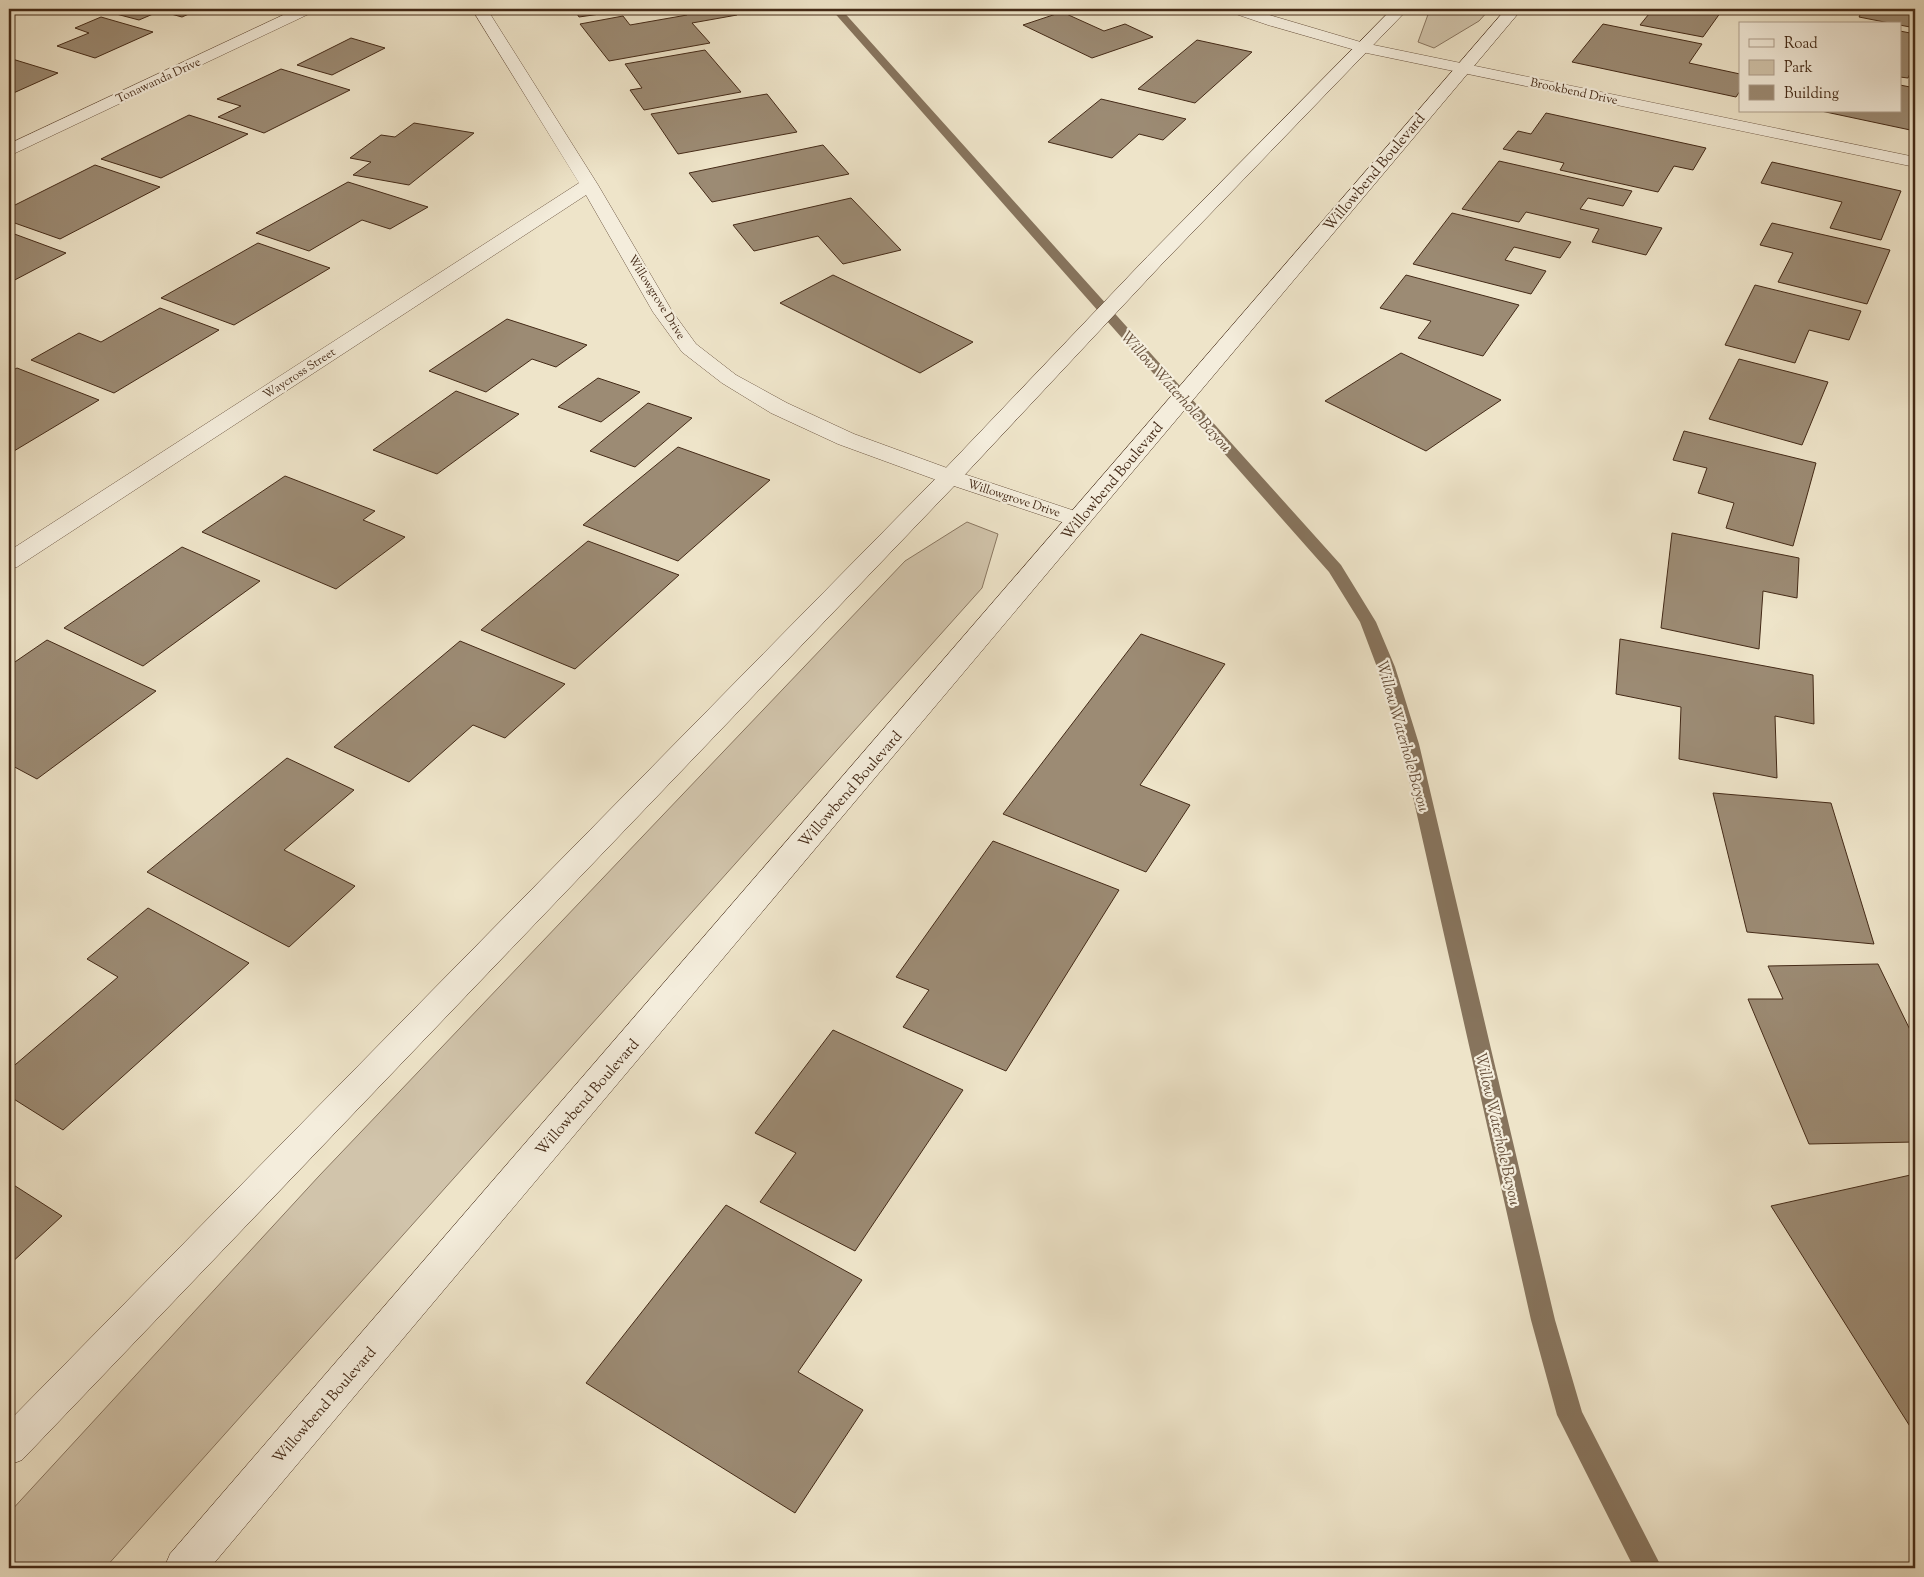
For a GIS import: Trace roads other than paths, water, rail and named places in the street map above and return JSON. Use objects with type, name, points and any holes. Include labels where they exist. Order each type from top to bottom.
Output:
[{"type":"main road","name":"Tonawanda Drive","points":[[9,151],[308,9]]},
{"type":"main road","name":"Willowgrove Drive","points":[[479,9],[589,184],[663,312],[689,348],[729,379],[779,408],[846,439],[950,477],[1079,520]]},
{"type":"main road","name":"Brookbend Drive","points":[[1235,9],[1273,22],[1362,47],[1915,162]]},
{"type":"main road","points":[[9,1447],[950,477],[1154,261],[1400,9]]},
{"type":"main road","name":"Willowbend Boulevard","points":[[184,1568],[1514,9]]},
{"type":"main road","name":"Waycross Street","points":[[9,562],[589,184]]},
{"type":"waterway","name":"Willow Waterhole Bayou","points":[[836,9],[1335,569],[1368,622],[1386,667],[1410,744],[1543,1320],[1570,1415],[1649,1568]]}]
